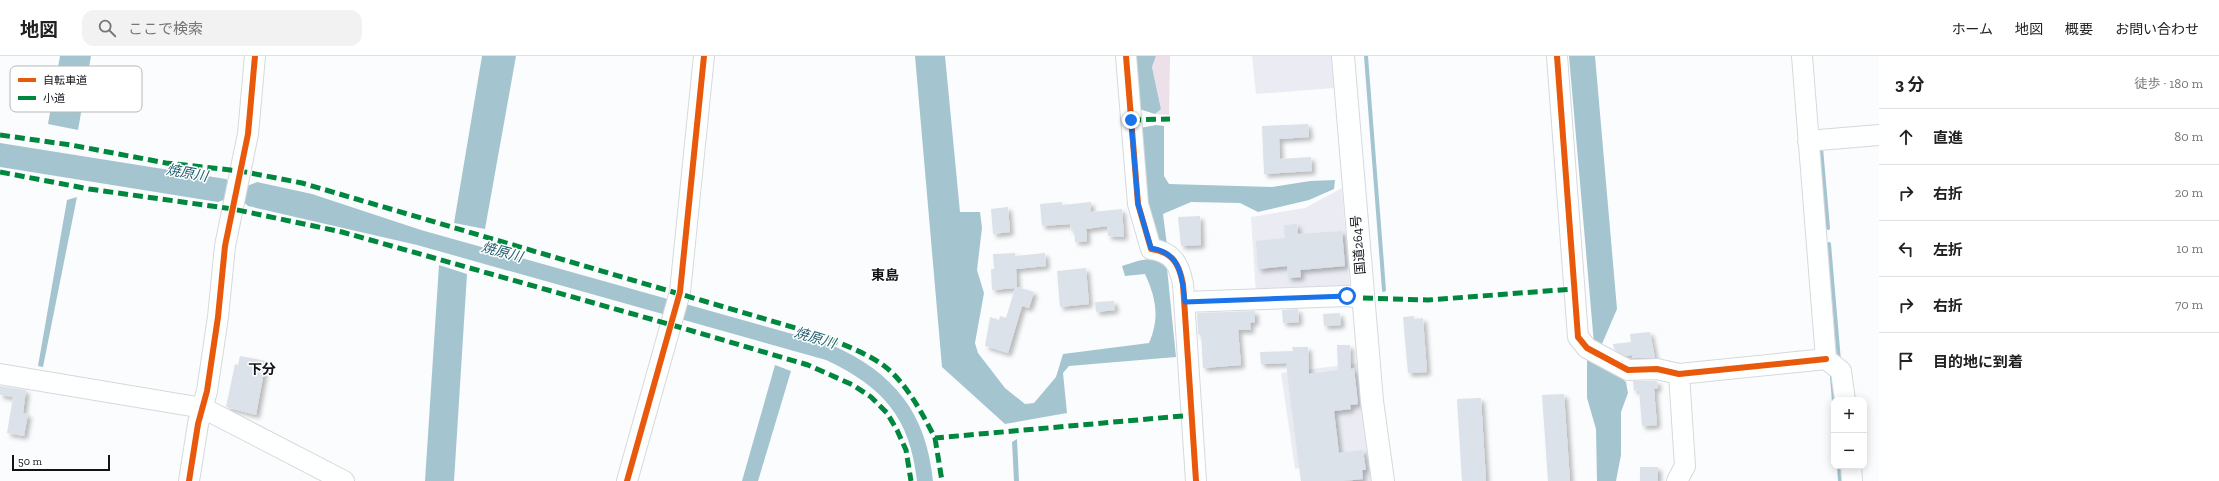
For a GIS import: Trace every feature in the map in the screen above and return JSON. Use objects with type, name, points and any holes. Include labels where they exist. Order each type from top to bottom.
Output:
[{"type":"highway","name":"国道264号","points":[[1343,56],[1372,401],[1383,481]]},
{"type":"street","points":[[189,481],[218,317],[225,246],[248,134],[255,56]]},
{"type":"street","points":[[627,481],[672,325],[680,292],[704,56]]},
{"type":"street","points":[[1126,56],[1138,204],[1151,248],[1169,254],[1181,273],[1185,302],[1196,481]]},
{"type":"street","points":[[1556,56],[1578,337],[1593,352],[1628,370],[1657,369],[1679,374],[1826,359]]},
{"type":"street","points":[[1802,56],[1826,359],[1840,372],[1844,397]]},
{"type":"street","points":[[1808,140],[1879,135]]},
{"type":"street","points":[[1185,302],[1347,296],[1363,298]]},
{"type":"street","points":[[0,374],[203,408],[344,481]]},
{"type":"street","points":[[1677,481],[1685,466],[1679,374]]},
{"type":"street","points":[[1851,469],[1852,481]]},
{"type":"shaded area","points":[[1156,56],[1170,56],[1169,115],[1155,114],[1161,108],[1152,67]]},
{"type":"shaded area","points":[[1252,56],[1331,56],[1334,88],[1256,94]]},
{"type":"shaded area","points":[[1342,188],[1350,290],[1256,295],[1251,217],[1305,208]]},
{"type":"shaded area","points":[[1359,363],[1372,481],[1342,481],[1340,462],[1295,469],[1281,373]]},
{"type":"water","points":[[60,56],[91,56],[89,66],[58,66]]},
{"type":"water","points":[[482,56],[516,56],[485,229],[454,223]]},
{"type":"water","points":[[915,56],[945,56],[960,212],[980,212],[982,228],[977,270],[984,293],[975,343],[978,353],[1005,388],[1025,404],[1034,403],[1056,377],[1063,354],[1149,343],[1155,325],[1155,308],[1152,291],[1145,274],[1125,276],[1122,266],[1140,260],[1151,259],[1162,263],[1167,268],[1176,357],[1069,366],[1063,373],[1067,413],[1005,424],[942,367]]},
{"type":"water","points":[[1136,56],[1156,56],[1152,67],[1161,109],[1155,114],[1139,109]]},
{"type":"water","points":[[1569,56],[1595,56],[1617,309],[1596,358],[1626,382],[1628,393],[1621,412],[1621,455],[1616,481],[1597,481],[1596,429],[1587,398],[1587,360],[1594,344]]},
{"type":"water","points":[[50,112],[81,112],[78,130],[48,124]]},
{"type":"water","points":[[1156,125],[1164,126],[1164,176],[1169,184],[1272,187],[1310,181],[1335,180],[1334,189],[1309,200],[1258,212],[1240,203],[1191,202],[1163,214],[1167,245],[1152,241],[1140,128]]},
{"type":"water","name":"焼原川","points":[[0,143],[226,179],[232,184],[247,186],[257,182],[312,194],[421,230],[832,345],[873,368],[889,382],[903,398],[914,415],[923,435],[929,456],[933,481],[917,481],[908,439],[900,422],[878,393],[846,370],[826,360],[417,245],[248,206],[241,201],[234,199],[218,202],[0,167]]},
{"type":"water","points":[[77,197],[43,367],[38,366],[67,200]]},
{"type":"water","points":[[439,265],[467,274],[454,481],[425,481]]},
{"type":"water","points":[[775,365],[791,371],[758,481],[742,481]]},
{"type":"water","points":[[1017,439],[1019,481],[1014,481],[1012,442]]},
{"type":"building","points":[[1308,124],[1309,137],[1279,139],[1280,159],[1311,157],[1312,171],[1264,174],[1262,126]]},
{"type":"building","points":[[1062,202],[1062,205],[1091,202],[1091,212],[1122,209],[1124,237],[1108,236],[1107,226],[1086,229],[1087,241],[1075,242],[1074,230],[1071,230],[1070,224],[1042,226],[1040,204]]},
{"type":"building","points":[[1008,207],[1010,232],[993,234],[991,209]]},
{"type":"building","points":[[1200,216],[1201,245],[1181,246],[1178,217]]},
{"type":"building","points":[[1297,224],[1298,234],[1342,231],[1345,266],[1300,270],[1301,277],[1288,278],[1287,266],[1258,269],[1256,241],[1285,238],[1284,225]]},
{"type":"building","points":[[1015,253],[1015,256],[1045,253],[1046,266],[1016,269],[1017,287],[1034,292],[1029,308],[1022,306],[1008,353],[985,346],[990,317],[999,320],[1000,316],[1006,318],[1015,288],[992,290],[991,269],[994,269],[993,254]]},
{"type":"building","points":[[1086,268],[1089,304],[1060,307],[1057,271]]},
{"type":"building","points":[[1114,301],[1115,310],[1096,312],[1095,302]]},
{"type":"building","points":[[1298,309],[1299,322],[1283,323],[1282,310]]},
{"type":"building","points":[[1255,311],[1255,322],[1250,323],[1251,330],[1238,330],[1241,365],[1203,368],[1201,334],[1198,334],[1197,313]]},
{"type":"building","points":[[1340,313],[1341,325],[1324,326],[1323,314]]},
{"type":"building","points":[[1414,316],[1414,319],[1423,318],[1427,372],[1408,373],[1403,317]]},
{"type":"building","points":[[1650,332],[1655,358],[1632,358],[1632,355],[1626,356],[1614,349],[1613,344],[1631,342],[1630,334]]},
{"type":"building","points":[[1337,345],[1350,345],[1351,369],[1354,368],[1358,404],[1350,405],[1351,409],[1334,411],[1339,453],[1363,450],[1366,470],[1362,470],[1363,479],[1343,481],[1301,481],[1286,363],[1261,364],[1260,352],[1293,351],[1292,347],[1308,347],[1309,374],[1338,370]]},
{"type":"building","points":[[240,356],[266,361],[256,415],[226,407],[235,364],[238,365]]},
{"type":"building","points":[[1633,381],[1657,381],[1658,388],[1654,389],[1657,425],[1642,426],[1639,390],[1634,391]]},
{"type":"building","points":[[0,386],[26,390],[23,413],[28,414],[24,436],[7,433],[13,397],[0,395]]},
{"type":"building","points":[[1564,394],[1570,481],[1548,481],[1542,395]]},
{"type":"building","points":[[1481,398],[1486,481],[1462,481],[1457,399]]},
{"type":"building","points":[[1640,467],[1658,467],[1658,481],[1640,481]]},
{"type":"waterway","points":[[1366,56],[1384,290]]},
{"type":"waterway","points":[[1821,148],[1828,228]]},
{"type":"waterway","points":[[1829,244],[1839,361]]},
{"type":"waterway","points":[[1832,377],[1834,397]]},
{"type":"waterway","points":[[1839,469],[1840,481]]},
{"type":"marked path","points":[[1131,120],[1170,119]]},
{"type":"marked path","points":[[0,135],[71,145],[166,163],[240,171],[302,183],[816,334],[851,348],[883,365],[899,380],[913,398],[935,438],[1193,415]]},
{"type":"marked path","points":[[0,172],[89,189],[233,209],[342,232],[808,365],[853,385],[871,397],[887,413],[906,450],[911,481]]},
{"type":"marked path","points":[[1363,298],[1428,300],[1574,289]]},
{"type":"marked path","points":[[935,438],[942,481]]},
{"type":"cycle path","points":[[189,481],[198,424],[207,391],[218,317],[225,246],[248,134],[255,56]]},
{"type":"cycle path","points":[[627,481],[680,292],[704,56]]},
{"type":"cycle path","points":[[1126,56],[1138,204],[1151,249],[1164,253],[1177,264],[1183,284],[1196,481]]},
{"type":"cycle path","points":[[1557,56],[1578,337],[1587,348],[1628,370],[1657,369],[1679,374],[1826,359]]},
{"type":"district","name":"東島","points":[[885,275]]},
{"type":"district","name":"下分","points":[[262,369]]},
{"type":"route","points":[[1131,120],[1138,204],[1151,248],[1166,252],[1173,258],[1181,273],[1185,302],[1347,296]]}]
